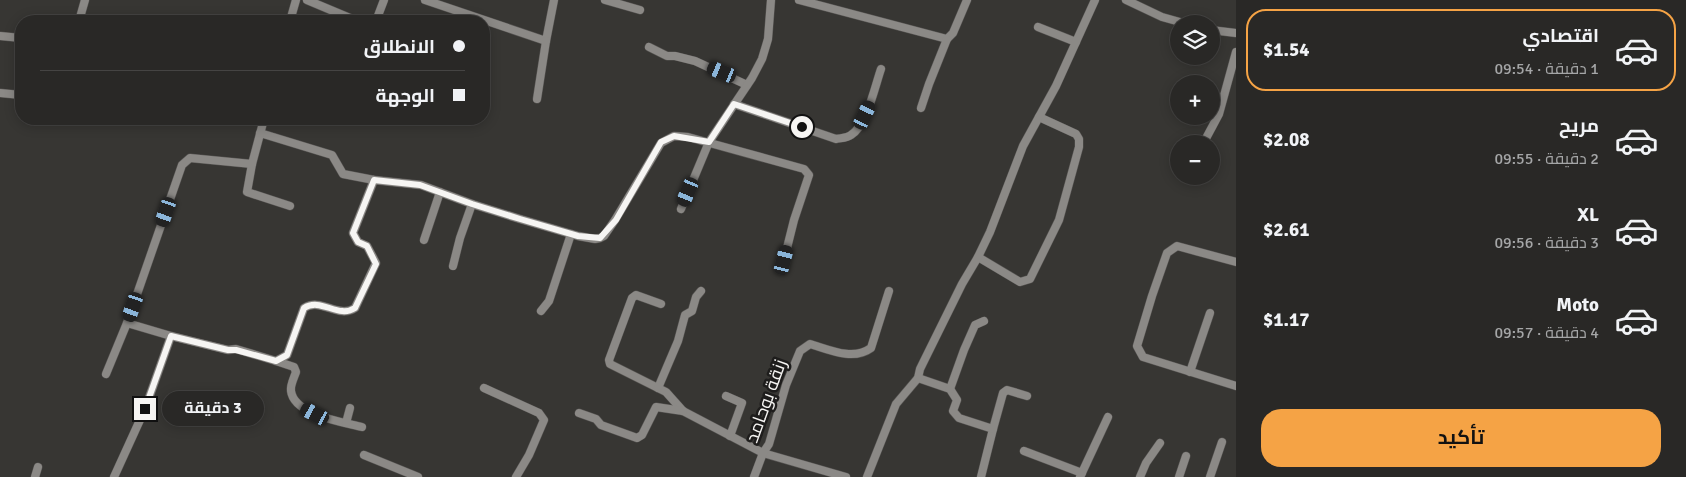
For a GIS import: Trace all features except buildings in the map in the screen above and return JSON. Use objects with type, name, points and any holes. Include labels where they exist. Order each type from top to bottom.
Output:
[{"type":"street","points":[[81,15],[84,0]]},
{"type":"street","points":[[292,15],[296,0]]},
{"type":"street","points":[[307,0],[343,15]]},
{"type":"street","points":[[378,15],[384,0]]},
{"type":"street","points":[[425,0],[469,15]]},
{"type":"street","points":[[537,99],[554,0]]},
{"type":"street","points":[[605,0],[640,10]]},
{"type":"street","points":[[681,209],[709,142],[762,59],[768,39],[772,0]]},
{"type":"street","points":[[799,0],[947,40]]},
{"type":"street","points":[[920,108],[928,84],[966,0]]},
{"type":"street","points":[[867,477],[896,404],[918,378],[920,369],[962,284],[978,257],[1000,209],[1023,146],[1039,118],[1095,0]]},
{"type":"street","points":[[1129,1],[1170,19]]},
{"type":"street","points":[[490,22],[546,41]]},
{"type":"street","points":[[1038,26],[1076,42]]},
{"type":"street","points":[[1220,31],[1236,33]]},
{"type":"street","points":[[0,36],[15,37]]},
{"type":"street","points":[[649,48],[667,56],[695,61],[747,84]]},
{"type":"street","points":[[1208,135],[1219,114],[1236,52]]},
{"type":"street","points":[[734,104],[836,139],[844,138],[850,136],[860,125],[870,104],[881,69]]},
{"type":"street","points":[[0,93],[15,94]]},
{"type":"street","points":[[978,257],[1020,282],[1030,279],[1059,220],[1079,147],[1079,139],[1076,134],[1039,118]]},
{"type":"street","points":[[262,125],[247,192],[290,206]]},
{"type":"street","points":[[260,133],[332,155],[343,174],[374,180],[420,185],[472,204],[571,234],[595,239],[604,236],[616,220],[661,142],[674,136],[709,142],[808,172],[806,186],[794,220],[784,260]]},
{"type":"street","points":[[106,374],[128,323],[182,165],[190,158],[252,164]]},
{"type":"street","points":[[276,361],[287,355],[304,308],[315,303],[342,312],[355,308],[376,264],[367,246],[358,242],[353,233],[374,180]]},
{"type":"street","points":[[424,240],[440,192]]},
{"type":"street","points":[[453,266],[460,238],[472,204]]},
{"type":"street","points":[[541,311],[549,300],[571,234]]},
{"type":"street","points":[[1236,262],[1177,246],[1167,253],[1137,346],[1143,357],[1236,386]]},
{"type":"street","points":[[658,388],[678,342],[685,315],[692,311],[696,297],[701,291]]},
{"type":"street","name":"زنقة بوحامد","points":[[754,477],[763,453],[769,444],[786,385],[800,351],[810,344],[842,354],[865,352],[871,348],[889,291]]},
{"type":"street","points":[[661,304],[636,295],[632,298],[609,360],[610,364],[666,392],[683,411]]},
{"type":"street","points":[[1190,372],[1210,313]]},
{"type":"street","points":[[950,389],[975,326],[984,321]]},
{"type":"street","points":[[128,323],[171,336],[228,350],[236,350],[294,367],[296,372],[291,386],[291,393],[294,400],[300,406],[326,419],[362,428]]},
{"type":"street","points":[[114,477],[145,409],[171,336]]},
{"type":"street","points":[[918,378],[950,389],[957,400],[953,411],[959,418],[993,429]]},
{"type":"street","points":[[484,388],[539,413],[544,420],[529,455],[516,477]]},
{"type":"street","points":[[981,477],[1003,393],[1007,390],[1026,396]]},
{"type":"street","points":[[726,396],[742,403],[730,436]]},
{"type":"street","points":[[579,413],[596,419],[600,424],[637,438],[642,435],[656,407],[683,411],[763,453],[846,477]]},
{"type":"street","points":[[346,423],[350,408]]},
{"type":"street","points":[[1024,451],[1081,475],[1108,416]]},
{"type":"street","points":[[1210,477],[1222,442]]},
{"type":"street","points":[[1140,477],[1146,463],[1160,443]]},
{"type":"street","points":[[364,455],[418,477]]},
{"type":"street","points":[[1179,477],[1186,456]]},
{"type":"street","points":[[35,477],[38,467]]},
{"type":"route","points":[[145,409],[171,336],[228,350],[233,349],[276,361],[281,360],[287,355],[304,308],[309,304],[315,303],[342,312],[355,308],[376,264],[367,246],[358,242],[353,233],[374,180],[420,185],[520,219],[595,239],[604,236],[616,220],[661,142],[674,136],[709,142],[734,104],[802,127]]}]
